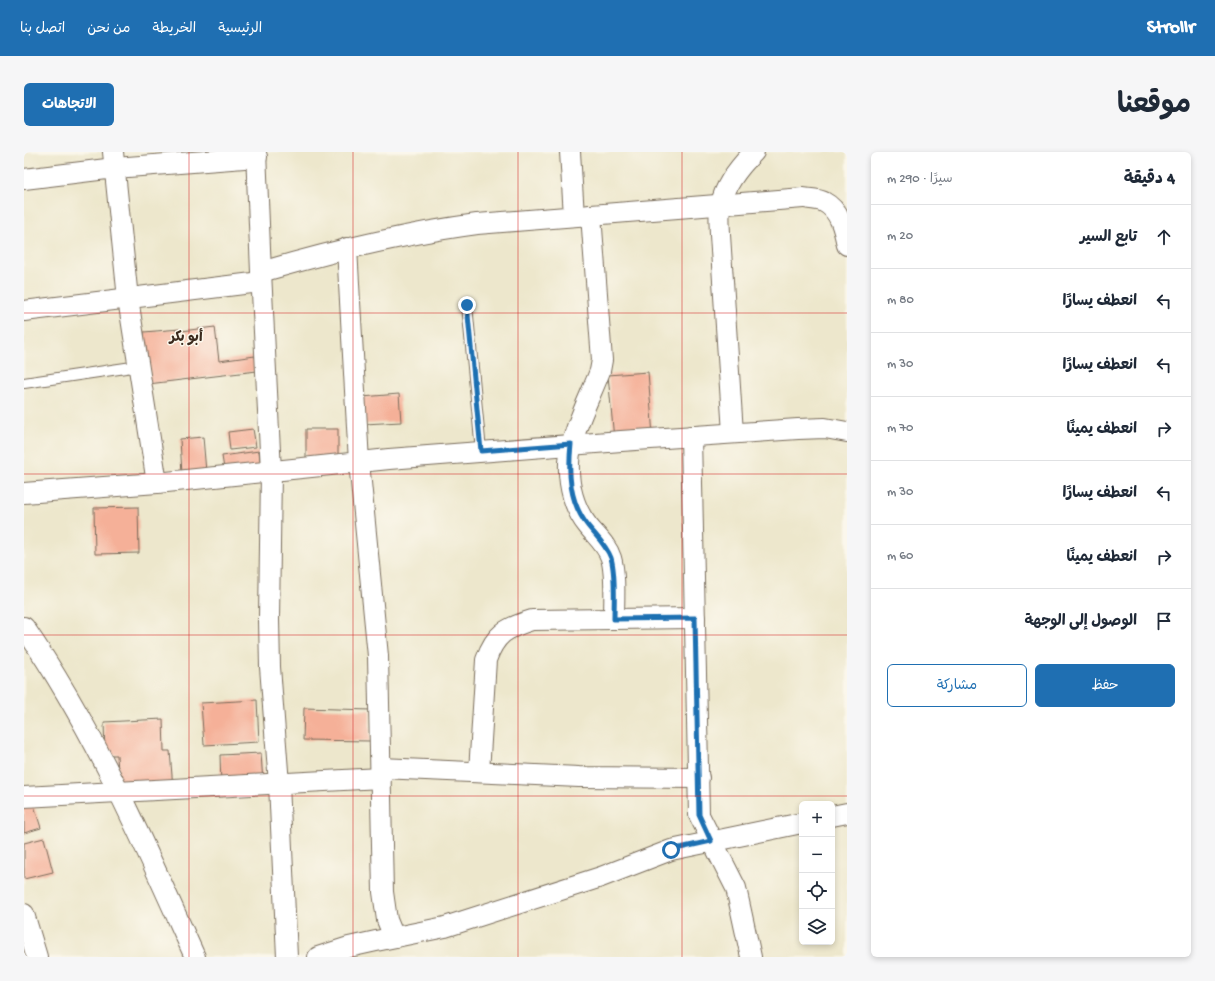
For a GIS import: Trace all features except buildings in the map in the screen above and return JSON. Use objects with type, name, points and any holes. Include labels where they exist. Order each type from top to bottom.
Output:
[{"type":"street","points":[[570,152],[582,215],[602,360],[600,371],[571,444],[569,464],[570,484],[576,506],[587,524],[605,545],[611,558],[614,619]]},
{"type":"street","points":[[733,433],[720,235],[720,204],[731,180],[745,161],[754,152]]},
{"type":"street","points":[[24,179],[114,160],[256,155],[271,471],[269,620],[270,667],[279,784],[287,957]]},
{"type":"street","points":[[114,160],[128,299],[157,483]]},
{"type":"street","points":[[24,311],[128,299],[261,277],[348,248],[398,236],[477,224],[582,215],[803,198],[824,201],[833,209],[843,227],[847,245]]},
{"type":"street","points":[[348,248],[359,462],[378,656],[384,907],[387,920],[394,937]]},
{"type":"street","points":[[24,493],[157,483],[359,462],[571,444],[825,428],[847,432]]},
{"type":"street","points":[[691,436],[699,815],[736,888],[751,957]]},
{"type":"street","points":[[479,772],[486,660],[490,648],[496,640],[515,625],[532,620],[695,618]]},
{"type":"street","points":[[24,627],[42,653],[91,737],[119,792],[196,957]]},
{"type":"street","points":[[24,797],[279,784],[381,773],[479,772],[579,777],[699,778]]},
{"type":"street","points":[[835,815],[847,813]]},
{"type":"street","points":[[318,957],[349,947],[445,928],[601,877],[671,850],[799,824]]},
{"type":"street","points":[[24,914],[37,957]]},
{"type":"lane","points":[[467,305],[481,451]]},
{"type":"lane","points":[[24,383],[139,366]]},
{"type":"district","name":"أبو بكر","points":[[186,338]]},
{"type":"route","points":[[467,305],[481,451],[571,444],[569,464],[570,484],[576,506],[587,524],[605,545],[611,558],[614,619],[695,618],[699,815],[711,841],[671,850]]}]
